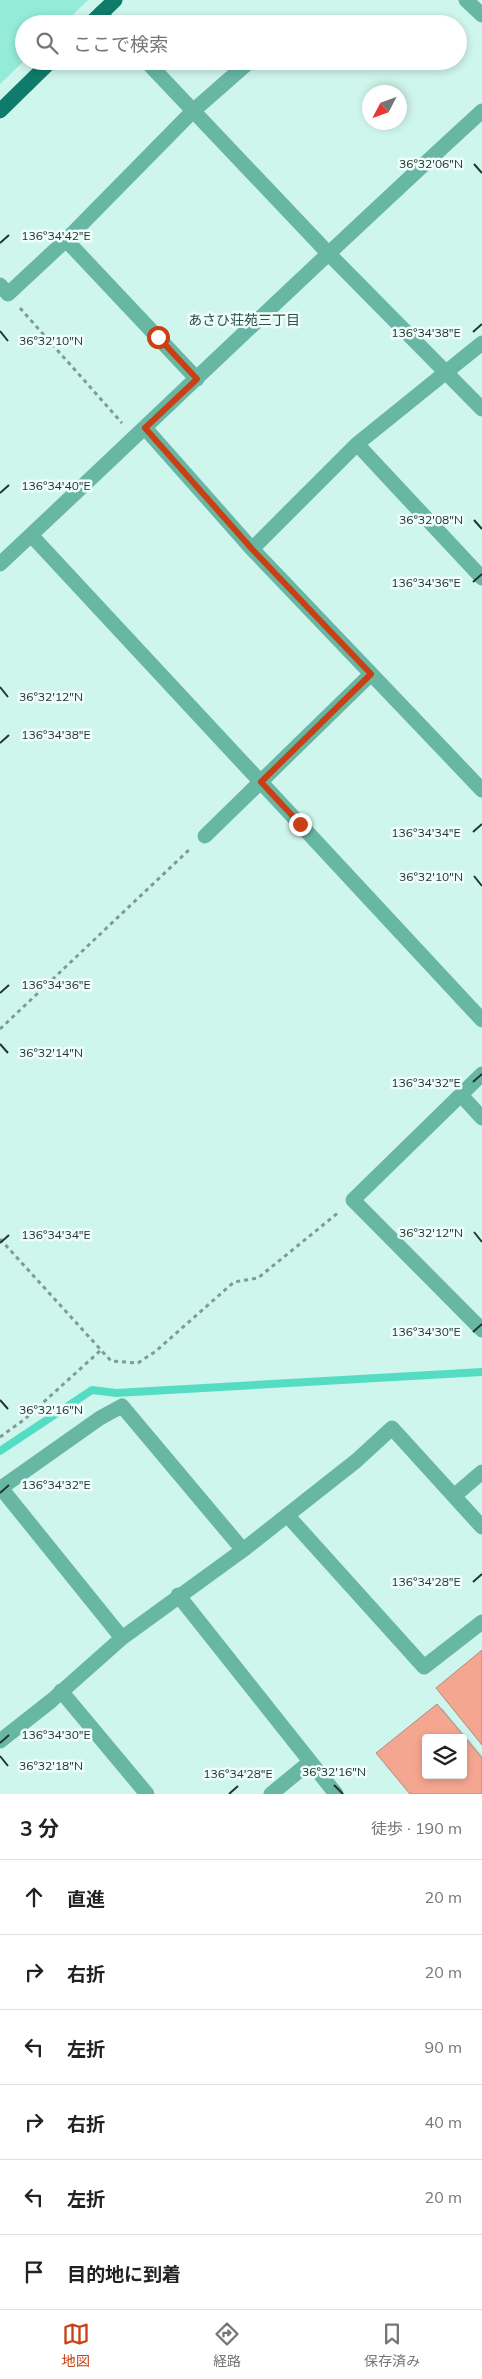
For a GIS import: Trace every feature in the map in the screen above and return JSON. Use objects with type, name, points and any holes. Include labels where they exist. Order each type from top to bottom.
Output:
[{"type":"main road","points":[[104,15],[115,0]]},
{"type":"main road","points":[[0,111],[42,70]]},
{"type":"street","points":[[466,0],[482,15]]},
{"type":"street","points":[[154,70],[328,253],[482,409]]},
{"type":"street","points":[[4,289],[66,240],[193,111],[240,70]]},
{"type":"street","points":[[0,564],[328,253],[482,111]]},
{"type":"street","points":[[66,240],[197,379]]},
{"type":"street","points":[[252,549],[357,444],[482,343]]},
{"type":"street","points":[[140,433],[482,790]]},
{"type":"street","points":[[357,444],[482,578]]},
{"type":"street","points":[[31,535],[482,1020]]},
{"type":"street","points":[[205,836],[371,674]]},
{"type":"street","points":[[482,1074],[353,1200],[482,1330]]},
{"type":"street","points":[[461,1095],[482,1118]]},
{"type":"street","points":[[122,1638],[1,1488],[100,1418],[122,1406],[243,1550]]},
{"type":"street","points":[[3,1733],[62,1691],[122,1638],[178,1595],[243,1550],[288,1515],[356,1461],[392,1428],[482,1527]]},
{"type":"street","points":[[454,1496],[482,1472]]},
{"type":"street","points":[[288,1515],[424,1667],[482,1622]]},
{"type":"street","points":[[178,1595],[336,1794]]},
{"type":"street","points":[[62,1691],[147,1794]]},
{"type":"street","points":[[270,1794],[310,1762]]},
{"type":"path","points":[[4,289],[140,433]]},
{"type":"path","points":[[0,1029],[205,836]]},
{"type":"path","points":[[0,1239],[111,1361],[138,1363],[156,1351],[234,1282],[258,1278],[353,1200]]},
{"type":"path","points":[[0,1437],[25,1419],[101,1350]]},
{"type":"green space","points":[[0,0],[88,0],[72,15],[15,15],[15,70],[0,84]]},
{"type":"building","points":[[482,1650],[482,1745],[436,1688]]},
{"type":"building","points":[[437,1704],[462,1734],[422,1734],[422,1779],[467,1779],[467,1740],[482,1758],[482,1794],[410,1794],[376,1753]]},
{"type":"waterway","points":[[0,1451],[92,1390],[116,1393],[482,1372]]},
{"type":"district","name":"あさひ荘苑三丁目","points":[[244,320]]},
{"type":"route","points":[[158,337],[197,379],[145,428],[252,549],[371,674],[261,782],[300,824]]}]
